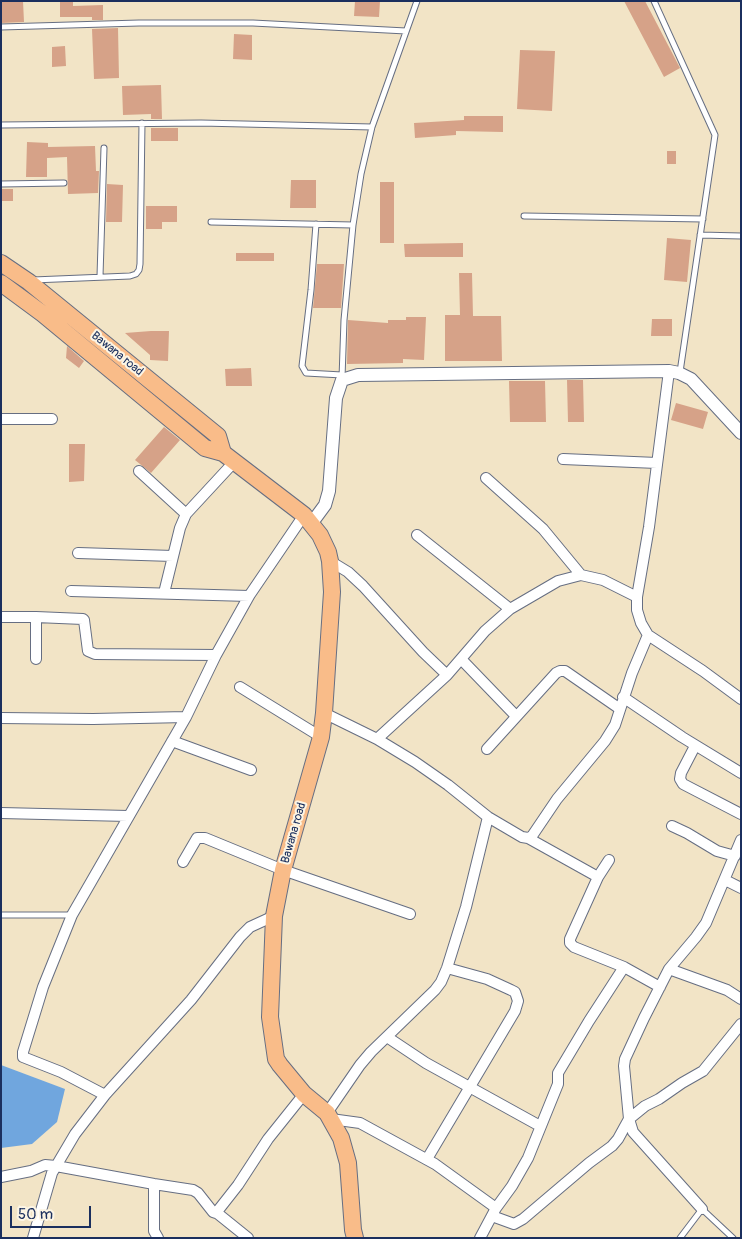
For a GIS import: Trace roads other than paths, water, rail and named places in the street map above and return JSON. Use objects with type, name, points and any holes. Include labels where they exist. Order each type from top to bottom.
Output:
[{"type":"main road","name":"Bawana road","points":[[1,263],[17,285],[90,354],[205,448],[229,457],[308,519],[320,535],[330,561],[332,592],[321,738],[283,870],[274,916],[270,1016],[276,1058],[280,1065],[304,1094],[329,1116],[340,1138],[348,1162],[352,1235]]},
{"type":"main road","name":"Bawana road","points":[[17,285],[102,342],[218,436],[229,457]]},
{"type":"main road","points":[[90,354],[102,342]]},
{"type":"street","points":[[674,372],[657,463],[648,535],[637,597],[637,610],[641,623],[648,635],[703,671],[741,699]]},
{"type":"street","points":[[104,1095],[61,1072],[24,1058],[22,1055],[42,987],[72,915],[186,717],[216,655],[248,596],[308,519],[324,505],[329,491],[336,398],[342,378],[358,375],[674,372],[691,379],[741,433]]},
{"type":"street","points":[[1,419],[52,418]]},
{"type":"street","points":[[164,594],[180,528],[186,514],[229,457]]},
{"type":"street","points":[[562,459],[657,463]]},
{"type":"street","points":[[139,471],[186,514]]},
{"type":"street","points":[[486,478],[543,530],[581,575]]},
{"type":"street","points":[[417,535],[510,609]]},
{"type":"street","points":[[78,554],[173,556]]},
{"type":"street","points":[[330,561],[348,572],[363,586],[423,652],[447,675]]},
{"type":"street","points":[[377,739],[447,675],[485,631],[510,609],[558,581],[581,575],[603,580],[637,597]]},
{"type":"street","points":[[71,591],[248,596]]},
{"type":"street","points":[[1,617],[83,618],[88,651],[95,654],[216,655]]},
{"type":"street","points":[[36,617],[36,659]]},
{"type":"street","points":[[528,838],[532,836],[557,799],[605,741],[615,725],[623,697],[648,635]]},
{"type":"street","points":[[461,659],[516,716]]},
{"type":"street","points":[[487,749],[556,673],[560,671],[565,671],[620,709]]},
{"type":"street","points":[[240,688],[321,738]]},
{"type":"street","points":[[623,697],[695,746],[741,773]]},
{"type":"street","points":[[324,713],[377,739],[441,781],[488,817],[598,877]]},
{"type":"street","points":[[1,718],[186,717]]},
{"type":"street","points":[[172,741],[251,770]]},
{"type":"street","points":[[695,746],[681,772],[680,779],[683,784],[741,814]]},
{"type":"street","points":[[1,813],[128,816]]},
{"type":"street","points":[[488,817],[466,907],[447,968],[435,990],[370,1052],[329,1116],[360,1123],[436,1164],[494,1212],[514,1224],[523,1219],[612,1146],[629,1119],[645,1106],[703,1070],[741,1024]]},
{"type":"street","points":[[672,826],[717,851],[734,856]]},
{"type":"street","points":[[183,862],[194,842],[201,837],[283,870],[410,914]]},
{"type":"street","points":[[702,1209],[633,1132],[629,1119],[624,1066],[669,969],[706,923],[741,840]]},
{"type":"street","points":[[609,860],[598,877],[570,939],[570,943],[574,947],[624,967],[660,987]]},
{"type":"street","points":[[725,880],[741,888]]},
{"type":"street","points":[[33,1238],[56,1166],[75,1134],[104,1095],[191,1000],[240,937],[250,927],[274,916]]},
{"type":"street","points":[[480,1238],[528,1158],[558,1084],[558,1073],[589,1020],[624,967]]},
{"type":"street","points":[[427,1159],[515,1011],[518,1001],[515,992],[511,990],[487,979],[447,968]]},
{"type":"street","points":[[669,969],[727,990],[741,999]]},
{"type":"street","points":[[387,1037],[426,1063],[540,1126]]},
{"type":"street","points":[[216,1213],[238,1185],[268,1139],[304,1094]]},
{"type":"street","points":[[1,1177],[31,1171],[44,1166],[56,1166],[196,1191],[213,1212],[248,1238]]},
{"type":"street","points":[[154,1184],[154,1231],[158,1238]]},
{"type":"lane","points":[[316,224],[302,366],[306,373],[342,378],[344,320],[353,225],[361,174],[372,127],[417,1]]},
{"type":"lane","points":[[654,1],[715,135],[703,219],[674,372]]},
{"type":"lane","points":[[1,27],[139,23],[253,23],[406,31]]},
{"type":"lane","points":[[1,125],[142,123],[372,127]]},
{"type":"lane","points":[[17,285],[39,279],[130,276],[136,274],[140,264],[142,123]]},
{"type":"lane","points":[[100,276],[104,148]]},
{"type":"lane","points":[[1,184],[64,183]]},
{"type":"lane","points":[[524,216],[703,219]]},
{"type":"lane","points":[[212,222],[353,225]]},
{"type":"lane","points":[[700,235],[741,236]]},
{"type":"lane","points":[[1,915],[72,915]]},
{"type":"lane","points":[[680,1238],[702,1209],[733,1238]]},
{"type":"water","points":[[1,1065],[65,1089],[57,1122],[32,1144],[1,1148]]}]
